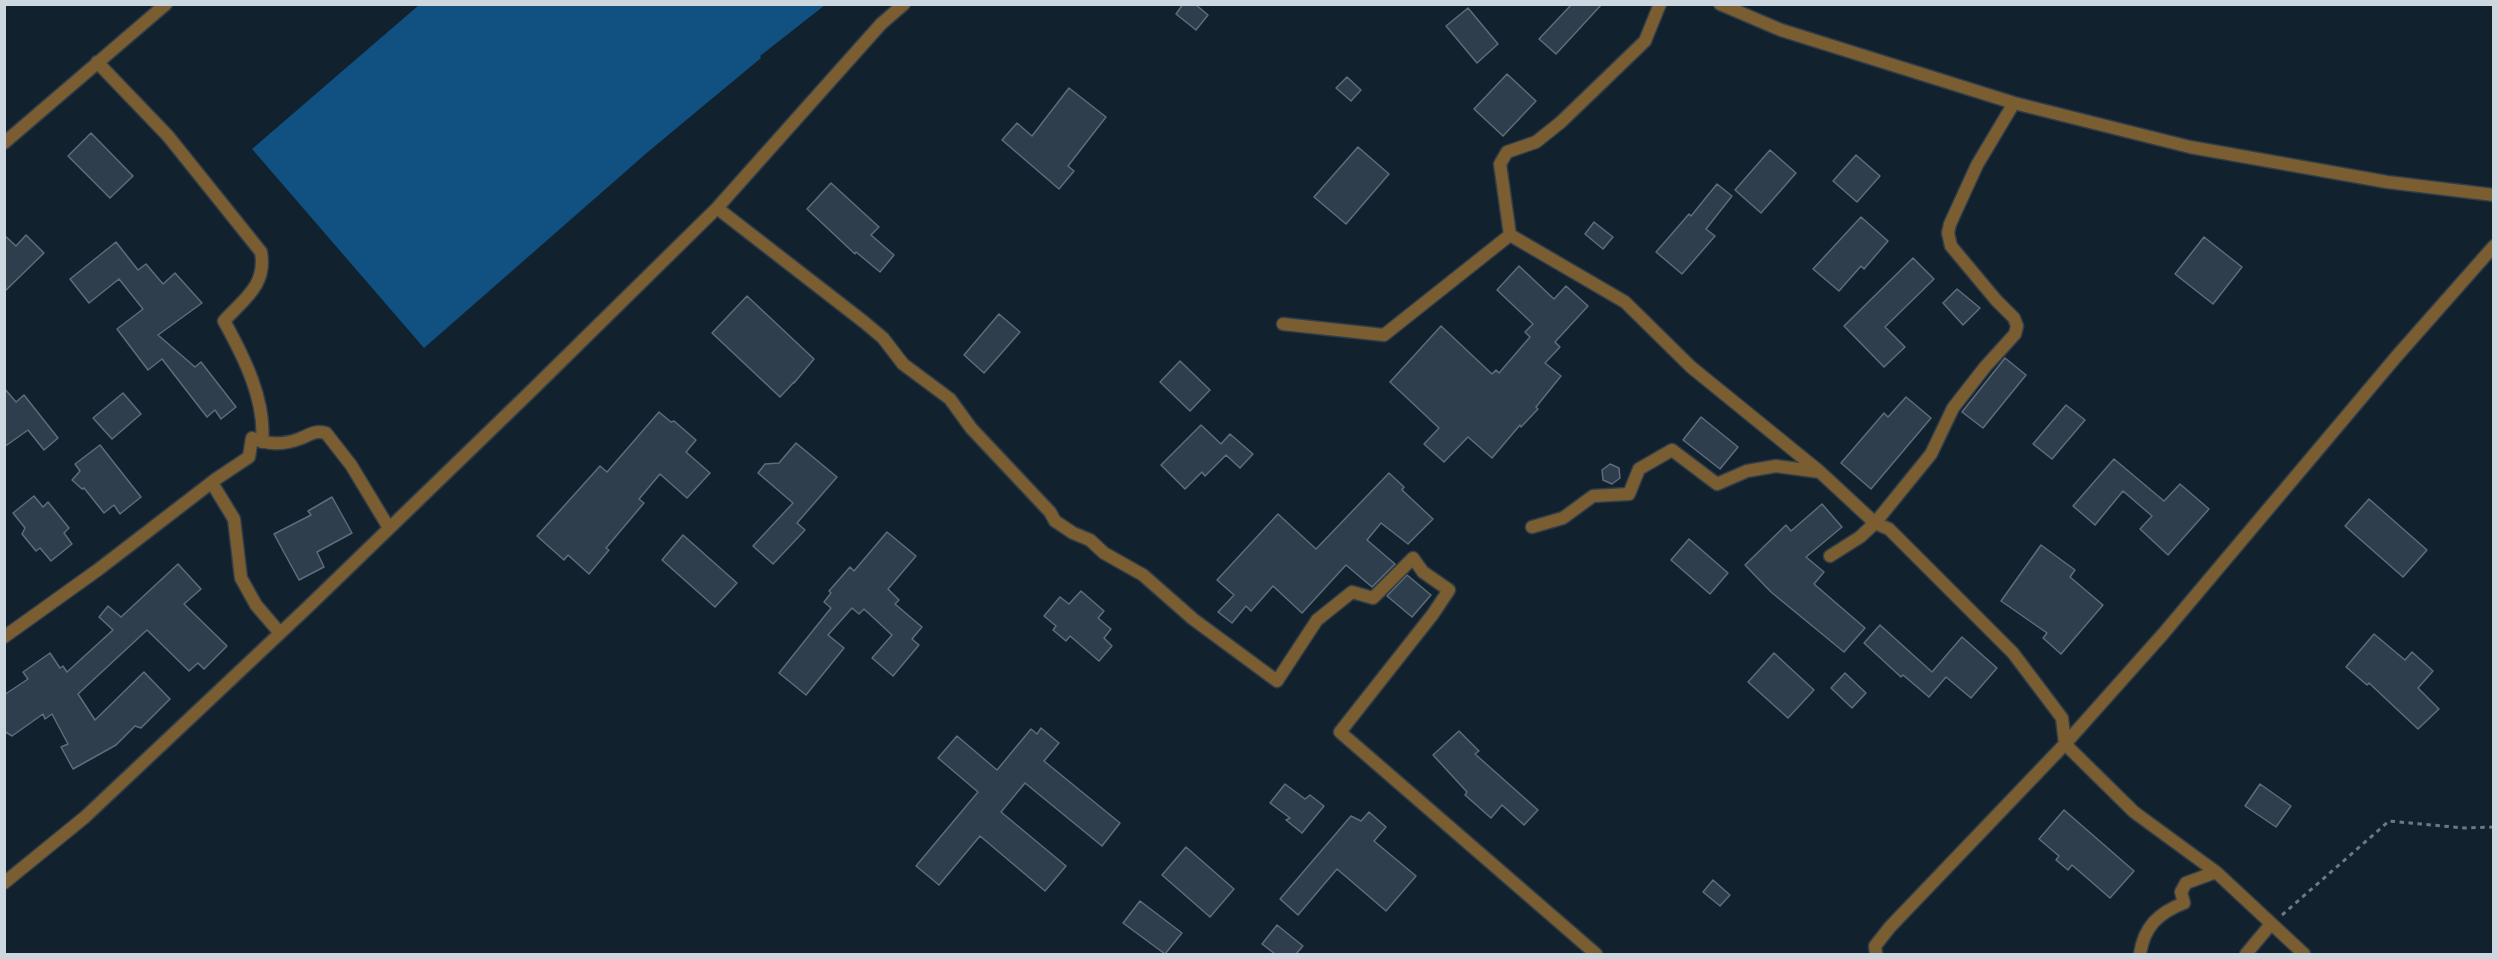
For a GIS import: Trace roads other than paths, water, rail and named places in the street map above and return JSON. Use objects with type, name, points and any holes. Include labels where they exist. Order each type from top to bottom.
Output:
[{"type":"street","points":[[4,143],[166,4]]},
{"type":"street","points":[[4,883],[85,817],[389,528],[717,207],[881,24],[904,4]]},
{"type":"street","points":[[1510,235],[1500,164],[1507,152],[1536,142],[1561,122],[1645,41],[1660,4]]},
{"type":"street","points":[[1720,4],[1781,30],[2014,103],[2190,147],[2387,182],[2493,195]]},
{"type":"street","points":[[97,62],[168,136],[261,252],[263,266],[260,282],[224,321],[254,388],[264,421],[262,442]]},
{"type":"street","points":[[1830,556],[1860,537],[1875,523],[1931,454],[1953,408],[1985,367],[2015,334],[2017,326],[2014,318],[1951,246],[1948,233],[1977,165],[2014,103]]},
{"type":"street","points":[[717,207],[864,322],[883,338],[903,364],[950,399],[971,428],[1050,512],[1055,521],[1073,533],[1090,540],[1104,553],[1143,575],[1193,619],[1277,681],[1317,620],[1352,592],[1373,598],[1413,558],[1424,572],[1449,590],[1433,614],[1340,732],[1596,954]]},
{"type":"street","points":[[1283,324],[1384,335],[1510,235]]},
{"type":"street","points":[[1510,235],[1625,302],[1691,367],[1820,472],[1875,523],[1889,529],[2013,653],[2062,718],[2065,744],[2134,812],[2216,872],[2304,954]]},
{"type":"street","points":[[1876,954],[1875,946],[1890,927],[2065,744],[2163,634],[2396,357],[2493,246]]},
{"type":"street","points":[[4,637],[249,457],[252,438],[276,445],[298,440],[317,431],[326,433],[351,465],[389,528]]},
{"type":"street","points":[[1532,527],[1563,518],[1593,496],[1629,494],[1639,469],[1672,450],[1717,484],[1748,471],[1776,466],[1820,472]]},
{"type":"street","points":[[212,483],[234,519],[241,578],[256,605],[280,633]]},
{"type":"street","points":[[2140,954],[2144,936],[2151,924],[2161,915],[2184,903],[2181,892],[2186,883],[2216,872]]},
{"type":"street","points":[[2246,954],[2271,924]]},
{"type":"water","points":[[419,5],[825,5],[760,56],[761,58],[649,151],[424,348],[252,149]]}]
